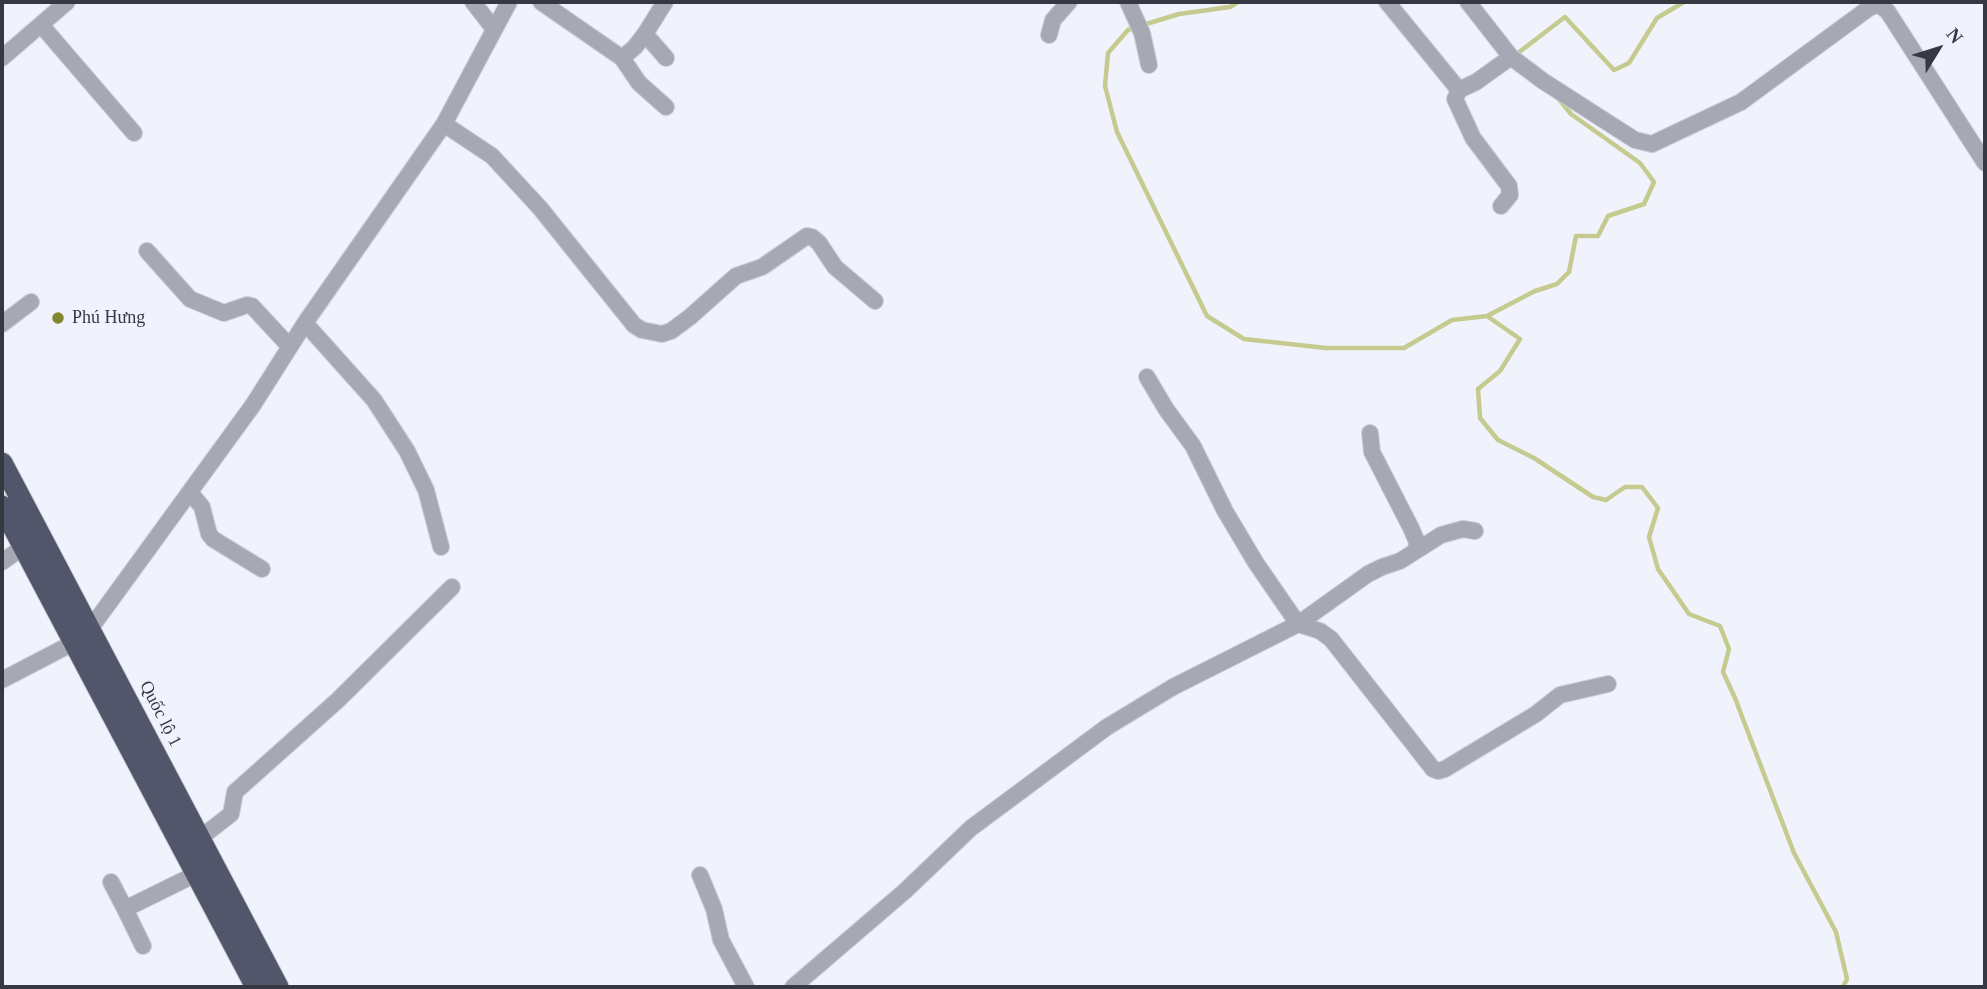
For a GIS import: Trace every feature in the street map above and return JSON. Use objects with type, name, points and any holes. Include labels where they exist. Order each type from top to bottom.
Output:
[{"type":"highway","name":"Quốc lộ 1","points":[[2,463],[196,874],[256,987]]},
{"type":"highway","name":"Quốc lộ 1","points":[[2,506],[23,547],[83,636],[199,839],[278,987]]},
{"type":"street","points":[[2,58],[67,2]]},
{"type":"street","points":[[473,2],[494,29]]},
{"type":"street","points":[[2,680],[83,636],[253,405],[305,323],[444,124],[509,2]]},
{"type":"street","points":[[541,2],[622,58],[639,83],[666,107]]},
{"type":"street","points":[[622,58],[645,34],[664,2]]},
{"type":"street","points":[[1049,35],[1053,20],[1069,2]]},
{"type":"street","points":[[1128,2],[1142,33],[1149,65]]},
{"type":"street","points":[[1387,2],[1459,90]]},
{"type":"street","points":[[1468,2],[1511,57],[1543,81],[1635,140],[1652,144],[1741,102],[1869,8],[1879,4],[1888,12],[1985,163]]},
{"type":"street","points":[[41,26],[134,133]]},
{"type":"street","points":[[645,34],[666,58]]},
{"type":"street","points":[[1501,206],[1510,195],[1509,186],[1473,138],[1454,99],[1459,90],[1476,82],[1511,57]]},
{"type":"street","points":[[444,124],[492,156],[540,208],[634,325],[642,330],[662,334],[671,331],[736,276],[762,267],[807,236],[819,243],[835,267],[875,301]]},
{"type":"street","points":[[147,251],[190,299],[224,313],[247,305],[252,306],[290,347]]},
{"type":"street","points":[[2,324],[31,302]]},
{"type":"street","points":[[305,323],[374,400],[407,451],[426,490],[442,547]]},
{"type":"street","points":[[1147,377],[1193,446],[1225,511],[1250,553],[1298,624],[1320,631],[1331,639],[1433,769],[1438,771],[1536,714],[1555,697],[1608,684]]},
{"type":"street","points":[[1370,433],[1372,452],[1411,528],[1417,542],[1416,550]]},
{"type":"street","points":[[190,492],[202,508],[213,539],[262,569]]},
{"type":"street","points":[[793,987],[905,891],[971,828],[1107,727],[1173,687],[1298,624],[1368,575],[1400,561],[1449,531],[1475,531]]},
{"type":"street","points":[[2,562],[23,547]]},
{"type":"street","points":[[199,839],[231,814],[235,792],[338,701],[452,587]]},
{"type":"street","points":[[125,909],[196,874]]},
{"type":"street","points":[[700,875],[714,909],[721,940],[746,987]]},
{"type":"street","points":[[111,882],[143,946]]},
{"type":"waterway","points":[[1143,25],[1179,14],[1230,7],[1238,2]]},
{"type":"waterway","points":[[1520,55],[1518,53],[1565,17],[1614,70],[1629,63],[1657,18],[1684,2]]},
{"type":"waterway","points":[[1134,28],[1128,30],[1108,53],[1105,86],[1117,132],[1207,316],[1244,339],[1326,348],[1404,348],[1452,320],[1487,316],[1520,339],[1500,371],[1478,389],[1480,418],[1498,440],[1534,458],[1593,497],[1606,500],[1625,487],[1642,487],[1658,508],[1649,537],[1658,569],[1689,614],[1720,626],[1729,649],[1723,672],[1794,853],[1836,932],[1847,979],[1843,987]]},
{"type":"waterway","points":[[1487,316],[1535,291],[1557,284],[1569,272],[1576,236],[1598,236],[1608,216],[1644,204],[1654,182],[1640,163],[1571,114],[1558,98]]},
{"type":"place","name":"Phú Hưng","points":[[58,318]]}]
